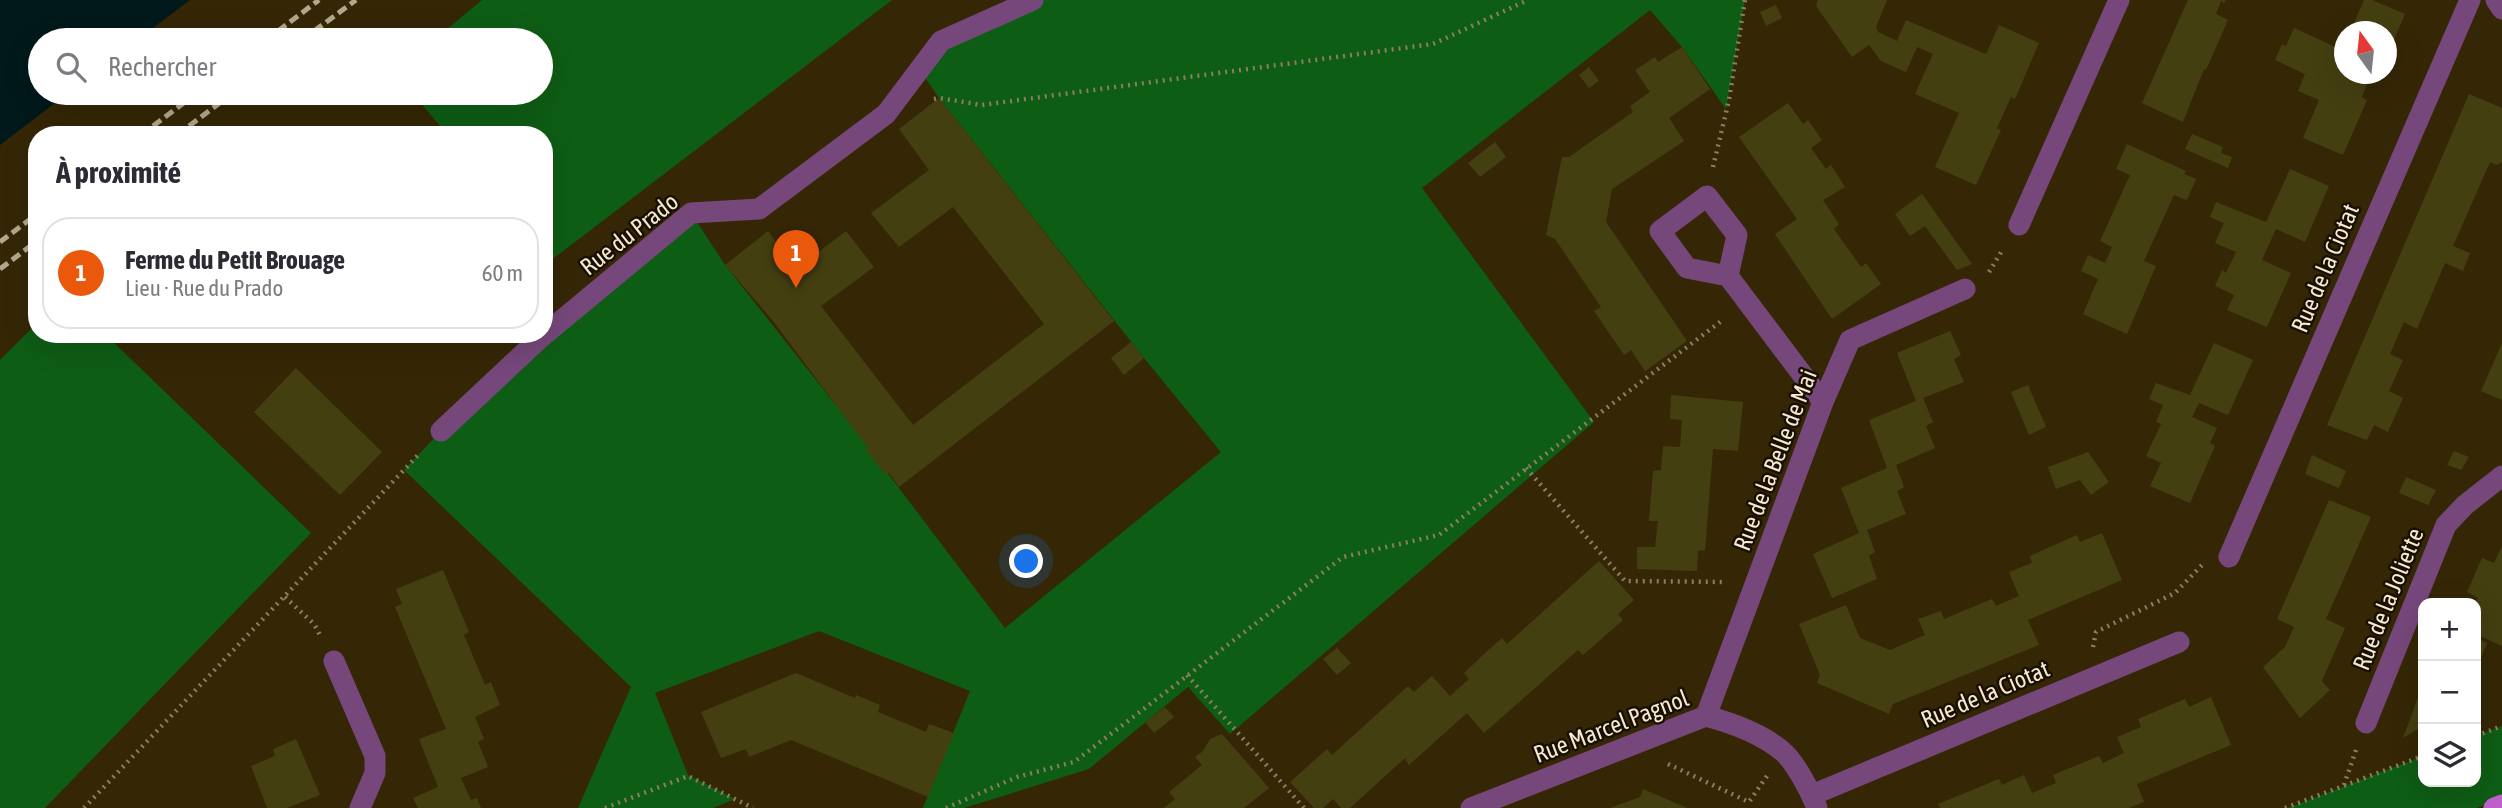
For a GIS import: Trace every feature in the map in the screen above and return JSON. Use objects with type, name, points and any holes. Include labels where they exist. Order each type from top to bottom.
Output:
[{"type":"main road","points":[[2494,808],[2502,805]]},
{"type":"street","name":"Rue du Prado","points":[[553,327],[691,213],[759,209],[886,114],[941,41],[1033,0]]},
{"type":"street","points":[[2019,225],[2119,0]]},
{"type":"street","name":"Rue de la Ciotat","points":[[2229,557],[2470,0]]},
{"type":"street","points":[[2496,0],[2502,9]]},
{"type":"street","points":[[1728,276],[1737,235],[1707,195],[1660,231],[1687,268],[1728,276],[1823,402]]},
{"type":"street","name":"Rue de la Belle de Mai","points":[[1706,716],[1823,402],[1850,340],[1965,289]]},
{"type":"street","name":"Rue du Prado","points":[[441,431],[535,343]]},
{"type":"street","name":"Rue de la Joliette","points":[[2366,723],[2446,525],[2465,505],[2502,476]]},
{"type":"street","name":"Rue de la Ciotat","points":[[1814,801],[2179,642]]},
{"type":"street","points":[[334,661],[375,755],[375,773],[360,808]]},
{"type":"street","name":"Rue Marcel Pagnol","points":[[1471,808],[1706,716],[1736,724],[1783,752],[1814,801]]},
{"type":"path","points":[[886,114],[939,98],[982,105],[1433,44],[1528,0]]},
{"type":"path","points":[[1707,195],[1728,100],[1745,0]]},
{"type":"path","points":[[1965,289],[1984,281],[2019,225]]},
{"type":"path","points":[[946,808],[1017,777],[1074,762],[1343,557],[1439,535],[1747,302]]},
{"type":"path","points":[[84,808],[441,431]]},
{"type":"path","points":[[1526,468],[1625,581],[1756,582]]},
{"type":"path","points":[[2084,682],[2096,632],[2175,593],[2209,558],[2229,557]]},
{"type":"path","points":[[285,597],[314,624],[334,661]]},
{"type":"path","points":[[1188,675],[1304,808]]},
{"type":"path","points":[[2344,786],[2366,723]]},
{"type":"path","points":[[2481,734],[2502,726]]},
{"type":"path","points":[[1630,746],[1749,802]]},
{"type":"path","points":[[2285,808],[2418,758]]},
{"type":"path","points":[[604,808],[688,775],[753,808]]},
{"type":"green space","points":[[482,0],[892,0],[554,258],[553,126],[440,126],[422,105],[553,105],[553,28],[448,28]]},
{"type":"green space","points":[[1033,0],[1745,0],[1726,109],[1682,47],[1650,10],[1422,188],[1594,422],[1230,734],[1188,687],[1089,769],[964,808],[923,808],[970,691],[819,631],[655,693],[688,775],[735,799],[713,808],[578,808],[631,687],[404,470],[441,431],[542,343],[553,343],[553,333],[691,213],[725,265],[839,409],[1005,628],[1221,452],[939,98],[920,70],[941,41]]},
{"type":"green space","points":[[28,332],[28,343],[114,343],[311,533],[45,808],[0,808],[0,360]]},
{"type":"green space","points":[[2502,726],[2502,799],[2476,808],[2288,808],[2418,758],[2418,787],[2481,787],[2481,734]]},
{"type":"water","points":[[0,0],[190,0],[153,28],[28,28],[28,105],[52,105],[0,145]]},
{"type":"building","points":[[1818,0],[1887,0],[1876,27],[1878,32],[1897,41],[1906,20],[1986,54],[1999,25],[2039,43],[2015,99],[2011,97],[1997,128],[2001,130],[1976,185],[1935,167],[1959,113],[1915,94],[1933,54],[1917,47],[1906,72],[1881,61],[1869,45],[1852,57],[1816,6]]},
{"type":"building","points":[[2188,0],[2226,0],[2224,3],[2221,1],[2216,14],[2228,20],[2206,70],[2204,69],[2183,122],[2142,103]]},
{"type":"building","points":[[2364,0],[2372,0],[2405,14],[2397,33],[2397,21],[2355,21]]},
{"type":"building","points":[[1776,5],[1782,18],[1766,26],[1760,12]]},
{"type":"building","points":[[2294,28],[2334,46],[2334,84],[2367,84],[2362,97],[2367,100],[2343,155],[2303,138],[2319,100],[2298,91],[2305,74],[2275,60],[2282,44],[2286,46]]},
{"type":"building","points":[[1682,47],[1710,89],[1669,118],[1684,141],[1612,189],[1606,222],[1687,341],[1645,371],[1631,350],[1624,355],[1594,311],[1601,307],[1555,239],[1546,235],[1562,157],[1569,157],[1633,112],[1630,106],[1650,92],[1635,70],[1655,57],[1658,62]]},
{"type":"building","points":[[1589,67],[1599,81],[1589,88],[1579,75]]},
{"type":"building","points":[[2469,94],[2502,108],[2502,162],[2497,165],[2490,162],[2453,246],[2470,253],[2463,271],[2445,263],[2417,329],[2404,322],[2390,354],[2403,360],[2389,391],[2403,398],[2388,432],[2374,425],[2367,440],[2327,425]]},
{"type":"building","points":[[939,98],[1114,321],[899,487],[866,450],[868,448],[773,321],[725,265],[768,231],[796,269],[846,231],[874,267],[821,306],[913,425],[1044,324],[953,207],[899,247],[871,213],[929,170],[899,129]]},
{"type":"building","points":[[1788,103],[1803,124],[1808,120],[1822,140],[1811,148],[1826,169],[1831,165],[1845,187],[1823,200],[1839,224],[1834,229],[1861,267],[1866,263],[1881,284],[1832,319],[1775,234],[1797,219],[1739,137]]},
{"type":"building","points":[[2192,134],[2223,147],[2221,153],[2232,157],[2228,168],[2185,149]]},
{"type":"building","points":[[1495,142],[1506,157],[1480,177],[1468,163]]},
{"type":"building","points":[[2127,144],[2186,171],[2184,174],[2196,179],[2187,200],[2174,195],[2144,261],[2156,266],[2127,334],[2083,314],[2098,279],[2081,271],[2088,255],[2105,263],[2112,247],[2100,241],[2130,175],[2116,169]]},
{"type":"building","points":[[2290,169],[2329,186],[2305,242],[2276,229],[2262,260],[2291,273],[2267,327],[2227,310],[2234,295],[2215,286],[2222,270],[2226,273],[2236,252],[2215,243],[2224,223],[2210,217],[2216,202],[2266,222]]},
{"type":"building","points":[[1922,194],[1972,264],[1957,270],[1925,226],[1910,236],[1895,214]]},
{"type":"building","points":[[1950,331],[1961,355],[1954,359],[1964,382],[1923,398],[1933,422],[1926,426],[1935,448],[1896,465],[1904,487],[1897,491],[1906,514],[1867,530],[1875,552],[1869,556],[1877,579],[1832,598],[1813,554],[1859,533],[1841,488],[1887,468],[1869,420],[1916,401],[1897,353]]},
{"type":"building","points":[[1131,342],[1144,358],[1124,375],[1111,358]]},
{"type":"building","points":[[2214,343],[2253,360],[2228,415],[2199,403],[2192,417],[2217,428],[2210,443],[2215,446],[2190,503],[2150,486],[2161,463],[2146,456],[2161,424],[2156,422],[2163,405],[2149,399],[2156,383],[2190,395]]},
{"type":"building","points":[[2502,343],[2502,400],[2481,391]]},
{"type":"building","points":[[296,368],[382,452],[340,495],[254,412]]},
{"type":"building","points":[[2028,385],[2046,427],[2029,435],[2011,392]]},
{"type":"building","points":[[1671,395],[1743,402],[1738,451],[1713,449],[1705,550],[1698,551],[1697,571],[1637,569],[1637,547],[1655,547],[1658,521],[1649,521],[1653,471],[1661,470],[1663,446],[1680,447],[1682,420],[1670,419]]},
{"type":"building","points":[[2454,451],[2469,457],[2461,470],[2447,465]]},
{"type":"building","points":[[2088,452],[2109,482],[2091,495],[2080,480],[2056,489],[2048,467]]},
{"type":"building","points":[[2312,455],[2346,471],[2339,488],[2305,474]]},
{"type":"building","points":[[2406,477],[2436,490],[2428,505],[2399,493]]},
{"type":"building","points":[[2329,500],[2371,517],[2326,619],[2345,628],[2322,681],[2330,690],[2300,718],[2263,667],[2285,647],[2294,627],[2277,619]]},
{"type":"building","points":[[2102,533],[2122,580],[2028,620],[2039,645],[1893,704],[1889,714],[1817,683],[1820,675],[1799,624],[1846,605],[1860,638],[1890,650],[1925,635],[1918,619],[1941,611],[1944,619],[1992,599],[1996,606],[2019,596],[2009,572],[2032,563],[2030,556],[2077,535],[2080,542]]},
{"type":"building","points":[[2502,546],[2502,646],[2481,636],[2481,598],[2467,592],[2482,558],[2494,563]]},
{"type":"building","points":[[1599,561],[1634,600],[1618,614],[1623,620],[1583,655],[1578,650],[1484,733],[1467,713],[1409,765],[1405,758],[1350,808],[1341,808],[1333,799],[1323,808],[1314,808],[1290,782],[1327,749],[1332,755],[1408,686],[1414,692],[1432,676],[1450,696],[1469,679],[1464,673],[1484,654],[1502,638],[1507,644]]},
{"type":"building","points":[[443,570],[469,632],[464,635],[485,685],[491,682],[500,705],[475,717],[484,739],[478,742],[488,767],[461,778],[471,800],[477,798],[481,808],[418,808],[413,798],[438,787],[419,739],[446,729],[395,607],[402,604],[396,589]]},
{"type":"building","points":[[2481,640],[2487,643],[2481,658]]},
{"type":"building","points":[[1337,648],[1351,663],[1337,675],[1323,659]]},
{"type":"building","points":[[796,673],[855,698],[856,695],[880,705],[878,712],[926,732],[929,724],[954,733],[928,797],[791,740],[749,757],[746,749],[721,758],[701,712]]},
{"type":"building","points":[[2211,697],[2231,745],[2137,784],[2144,802],[2129,808],[1940,808],[1938,804],[1999,779],[2002,785],[2024,775],[2032,793],[2056,783],[2053,775],[2099,756],[2103,763],[2124,753],[2117,737],[2141,727],[2138,719],[2185,699],[2189,707]]},
{"type":"building","points":[[2418,698],[2418,729],[2403,738]]},
{"type":"building","points":[[1165,707],[1174,717],[1154,733],[1145,722]]},
{"type":"building","points":[[1222,734],[1269,788],[1244,808],[1164,808],[1175,799],[1169,792],[1202,765],[1195,757],[1203,751],[1210,739]]},
{"type":"building","points":[[296,739],[320,795],[287,808],[267,808],[251,766],[275,756],[273,749]]},
{"type":"building","points":[[1643,789],[1687,808],[1610,808],[1640,797]]},
{"type":"railway","points":[[282,28],[319,0]]},
{"type":"railway","points":[[318,28],[356,0]]},
{"type":"railway","points":[[153,126],[181,105]]},
{"type":"railway","points":[[189,126],[217,105]]},
{"type":"railway","points":[[0,242],[28,221]]},
{"type":"railway","points":[[0,269],[28,248]]},
{"type":"place","name":"Ferme du Petit Brouage","points":[[796,288]]}]
